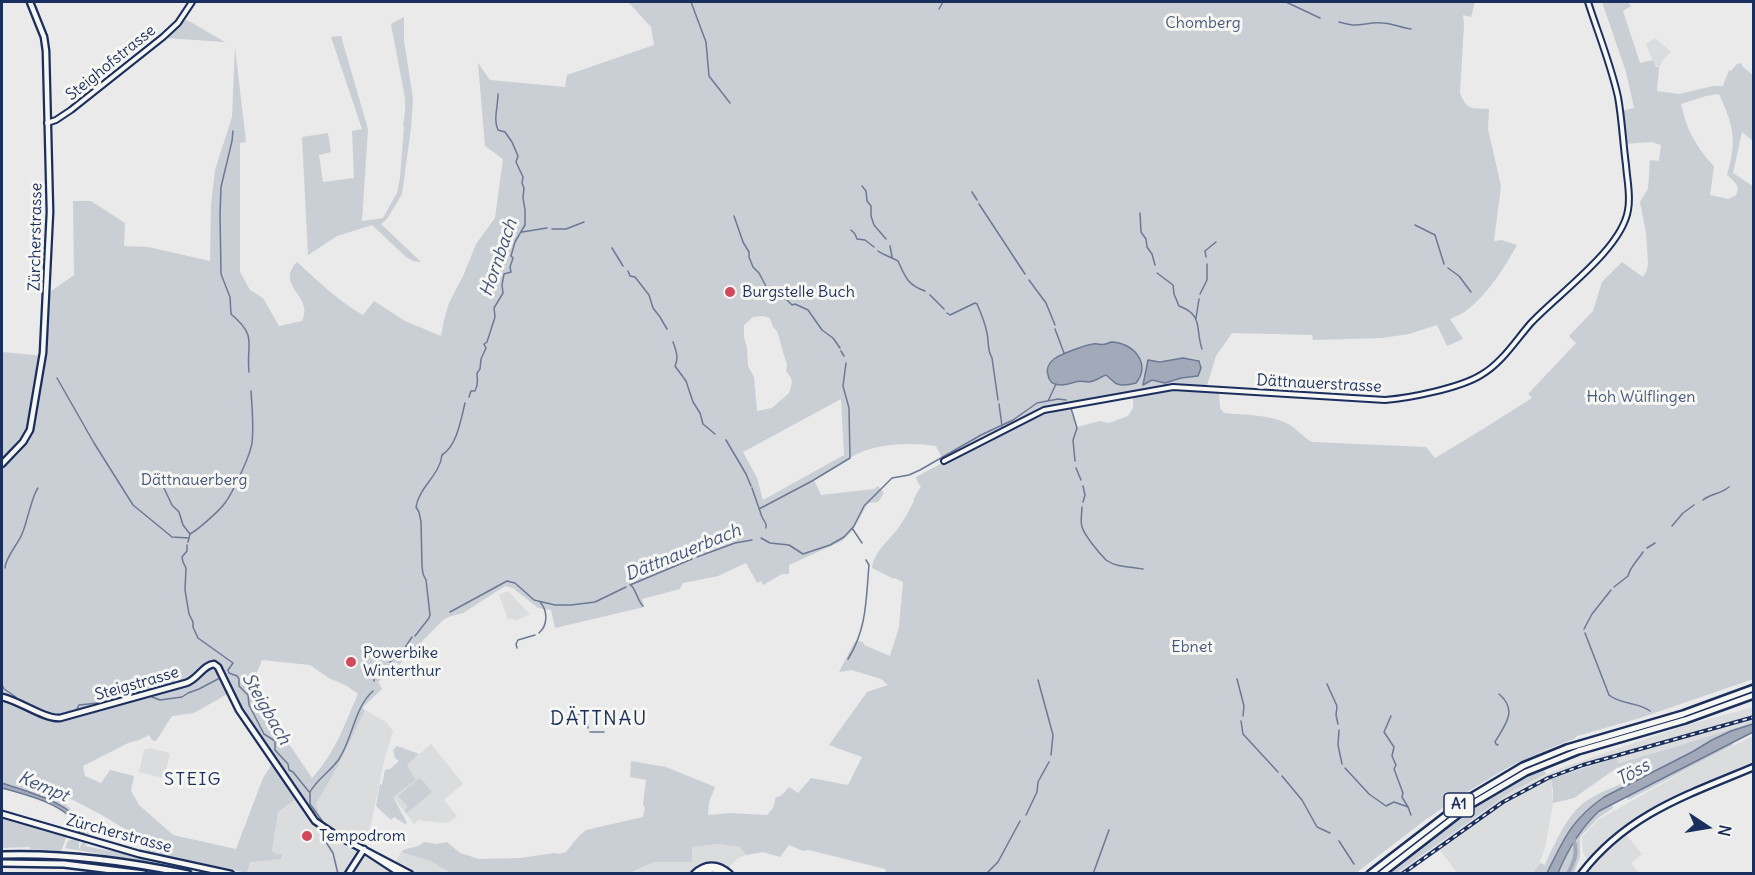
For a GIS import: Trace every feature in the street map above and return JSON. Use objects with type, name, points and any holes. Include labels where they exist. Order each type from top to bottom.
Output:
[{"type":"highway","name":"A1","points":[[1370,873],[1466,800],[1523,766],[1567,748],[1692,711],[1754,688]]},
{"type":"highway","name":"A1","points":[[1381,873],[1470,805],[1534,768],[1578,752],[1676,723],[1754,695]]},
{"type":"highway","points":[[2,855],[46,855],[93,859],[188,873]]},
{"type":"highway","points":[[2,863],[64,864],[144,873]]},
{"type":"main road","name":"Zürcherstrasse","points":[[2,464],[21,444],[30,430],[41,371],[45,332],[51,212],[46,46],[30,2]]},
{"type":"main road","name":"Steigstrasse","points":[[2,697],[48,717],[60,718],[186,683],[197,678],[208,666],[214,664],[218,667],[239,710],[311,817],[325,829],[410,873]]},
{"type":"main road","points":[[1581,873],[1606,844],[1644,816],[1754,767]]},
{"type":"main road","name":"Zürcherstrasse","points":[[2,814],[165,860],[231,873]]},
{"type":"main road","name":"Steigstrasse","points":[[364,849],[401,873]]},
{"type":"main road","points":[[348,873],[364,849]]},
{"type":"main road","points":[[694,873],[702,867],[713,865],[730,873]]},
{"type":"main road","points":[[700,873],[710,869],[724,873]]},
{"type":"street","name":"Steighofstrasse","points":[[47,123],[57,120],[76,107],[163,38],[184,15],[192,2]]},
{"type":"street","name":"Dättnauerstrasse","points":[[944,462],[1044,410],[1133,394],[1179,387],[1349,399],[1403,399],[1475,379],[1486,372],[1606,249],[1620,231],[1628,214],[1629,197],[1618,99],[1588,2]]},
{"type":"shaded area","points":[[1655,38],[1671,52],[1659,67],[1654,64],[1646,44]]},
{"type":"shaded area","points":[[508,591],[530,614],[517,620],[508,619],[499,595]]},
{"type":"shaded area","points":[[1753,707],[1753,722],[1619,763],[1616,758],[1551,779],[1553,803],[1545,848],[1538,866],[1532,873],[1457,873],[1440,850],[1406,873],[1397,874],[1509,793],[1558,769],[1684,726]]},
{"type":"shaded area","points":[[365,710],[386,722],[393,731],[384,761],[371,824],[367,835],[360,841],[357,849],[401,873],[247,874],[250,862],[277,854],[272,851],[278,812],[299,798],[316,804],[339,764]]},
{"type":"shaded area","points":[[1753,736],[1753,767],[1672,802],[1623,831],[1642,854],[1631,863],[1639,873],[1581,874],[1590,862],[1583,852],[1582,837],[1598,820],[1701,762]]},
{"type":"shaded area","points":[[431,744],[463,784],[444,800],[457,816],[447,823],[420,819],[414,824],[393,797],[416,780],[407,765]]},
{"type":"shaded area","points":[[149,748],[170,753],[164,778],[139,772],[144,750]]},
{"type":"shaded area","points":[[719,844],[740,847],[746,855],[737,859],[726,870],[630,874],[654,862],[692,862],[692,847]]},
{"type":"shaded area","points":[[401,852],[430,861],[454,873],[410,873],[394,865]]},
{"type":"green space","points":[[628,2],[1475,2],[1471,17],[1463,15],[1460,93],[1468,106],[1489,109],[1488,129],[1501,186],[1494,241],[1502,240],[1517,245],[1482,296],[1465,311],[1450,319],[1463,339],[1447,346],[1437,325],[1409,334],[1382,338],[1313,340],[1312,335],[1232,333],[1216,356],[1206,389],[1219,390],[1220,408],[1224,413],[1255,415],[1279,420],[1290,425],[1312,442],[1426,447],[1435,458],[1532,398],[1528,394],[1576,343],[1569,336],[1593,311],[1602,282],[1622,262],[1643,277],[1647,270],[1646,233],[1640,202],[1648,189],[1650,160],[1659,161],[1661,145],[1652,142],[1624,144],[1620,111],[1634,108],[1626,72],[1602,2],[1628,2],[1631,6],[1623,11],[1640,63],[1653,60],[1656,67],[1659,67],[1657,91],[1679,94],[1723,86],[1729,70],[1731,71],[1741,63],[1753,75],[1753,141],[1742,132],[1733,173],[1754,187],[1753,679],[1640,718],[1577,736],[1507,768],[1425,820],[1356,873],[887,874],[885,869],[809,850],[803,851],[789,845],[780,857],[763,852],[746,855],[740,847],[719,844],[692,847],[692,862],[654,862],[630,873],[454,874],[430,861],[401,852],[424,842],[437,844],[447,842],[460,853],[479,859],[520,858],[566,852],[586,830],[643,817],[646,780],[630,777],[631,761],[666,767],[715,787],[709,802],[708,815],[731,813],[767,815],[773,808],[776,797],[781,796],[789,787],[798,793],[811,778],[848,785],[862,757],[829,745],[867,692],[888,685],[881,679],[852,670],[839,672],[855,641],[863,642],[864,645],[890,656],[899,627],[903,582],[872,568],[873,562],[901,524],[914,501],[921,486],[916,477],[944,462],[936,446],[897,444],[881,446],[858,454],[814,480],[821,495],[874,489],[878,486],[884,493],[878,502],[868,503],[853,530],[842,541],[789,565],[789,574],[782,574],[763,585],[761,581],[757,583],[746,563],[718,576],[683,583],[680,589],[642,599],[644,607],[555,628],[551,610],[538,608],[513,588],[505,586],[463,613],[448,617],[399,665],[396,662],[390,668],[391,671],[378,682],[382,689],[362,708],[365,710],[339,764],[316,804],[318,812],[311,817],[298,798],[278,812],[272,851],[282,855],[281,859],[250,862],[247,873],[148,852],[128,831],[67,797],[64,803],[81,819],[91,838],[84,835],[73,814],[63,807],[51,800],[2,783],[2,352],[43,356],[47,294],[74,275],[73,201],[91,201],[125,223],[124,246],[148,247],[210,261],[211,205],[215,170],[232,117],[235,47],[246,142],[240,143],[240,272],[250,290],[263,298],[279,326],[302,321],[305,312],[290,278],[291,270],[297,262],[337,297],[363,315],[374,301],[405,321],[441,336],[449,303],[476,244],[495,218],[503,159],[485,146],[478,63],[490,80],[565,87],[567,75],[654,45],[651,27]],"holes":[[[1719,94],[1731,125],[1733,143],[1727,175],[1737,186],[1736,195],[1728,199],[1710,195],[1714,166],[1693,137],[1681,104]],[[763,316],[770,318],[777,331],[787,365],[786,371],[792,383],[789,393],[772,408],[757,411],[754,377],[748,366],[744,325],[753,317]],[[1113,342],[1121,344],[1138,356],[1142,369],[1136,383],[1118,384],[1106,375],[1092,381],[1077,381],[1065,385],[1051,382],[1048,368],[1055,359],[1091,344],[1103,345]],[[1197,359],[1201,363],[1201,368],[1194,377],[1165,383],[1152,380],[1143,385],[1148,360]],[[1133,394],[1133,408],[1128,416],[1109,423],[1100,421],[1077,427],[1070,405]],[[841,399],[844,455],[763,500],[757,478],[743,452]],[[262,660],[310,665],[358,694],[333,748],[312,778],[287,741],[254,680]],[[229,693],[274,761],[263,778],[236,849],[173,835],[139,805],[131,791],[134,776],[110,770],[101,783],[85,776],[83,766],[128,743],[149,735],[152,740],[156,741],[172,716],[194,713]]]},
{"type":"green space","points":[[404,17],[404,41],[413,98],[411,128],[402,194],[387,219],[381,224],[421,262],[406,257],[372,225],[337,236],[308,255],[302,137],[328,133],[331,152],[319,155],[323,182],[354,178],[352,131],[362,129],[331,37],[341,36],[368,129],[362,221],[383,218],[397,193],[400,177],[405,98],[391,24]]},
{"type":"green space","points":[[187,20],[225,42],[166,38]]},
{"type":"green space","points":[[1753,722],[1753,724],[1712,740],[1604,797],[1576,822],[1547,873],[1532,874],[1540,863],[1545,865],[1562,830],[1579,807],[1595,796],[1625,782],[1618,767],[1574,798],[1553,803],[1551,779],[1616,758],[1619,763]]},
{"type":"green space","points":[[1731,742],[1733,745],[1628,800],[1627,797]]},
{"type":"green space","points":[[397,746],[419,754],[407,765],[416,780],[393,797],[407,823],[405,824],[394,817],[391,820],[376,806],[385,770],[390,769],[399,761],[395,758],[393,750]]},
{"type":"green space","points":[[1544,769],[1546,774],[1509,793],[1397,873],[1386,873],[1481,803],[1501,790]]},
{"type":"green space","points":[[420,778],[432,792],[407,813],[404,810],[408,807],[398,796]]},
{"type":"green space","points":[[1612,805],[1613,808],[1598,818],[1580,837],[1580,857],[1574,873],[1558,874],[1566,855],[1577,841],[1584,826],[1599,811]]},
{"type":"green space","points":[[2,814],[68,833],[61,851],[30,849],[30,847],[2,848]]},
{"type":"green space","points":[[73,839],[79,841],[79,849],[82,842],[86,843],[85,846],[147,858],[146,862],[65,848],[68,841]]},
{"type":"water","points":[[1111,342],[1126,346],[1138,355],[1142,369],[1136,383],[1118,384],[1106,375],[1091,382],[1079,381],[1063,385],[1055,384],[1049,379],[1047,373],[1049,364],[1054,359],[1085,346]]},
{"type":"water","points":[[1183,358],[1199,361],[1201,368],[1198,376],[1165,383],[1152,380],[1143,385],[1148,360],[1160,362]]},
{"type":"water","points":[[1753,724],[1753,732],[1599,811],[1575,840],[1558,873],[1547,873],[1576,822],[1604,797],[1712,740]]},
{"type":"water","points":[[2,783],[38,795],[64,807],[81,824],[84,835],[80,834],[76,824],[69,816],[59,809],[36,798],[2,788]]},
{"type":"waterway","points":[[691,2],[706,42],[709,76],[730,103]]},
{"type":"waterway","points":[[939,9],[943,2]]},
{"type":"waterway","points":[[1286,2],[1320,18]]},
{"type":"waterway","points":[[1339,22],[1354,25],[1386,23],[1411,29]]},
{"type":"waterway","name":"Hornbach","points":[[469,397],[471,391],[475,391],[477,386],[477,373],[486,348],[484,344],[487,342],[495,317],[494,308],[503,293],[504,274],[511,272],[513,258],[511,256],[515,242],[525,225],[523,177],[516,162],[518,156],[512,142],[505,132],[498,130],[496,118],[498,94]]},
{"type":"waterway","points":[[233,131],[221,187],[221,274],[230,297],[231,314],[248,335],[249,372]]},
{"type":"waterway","points":[[862,186],[871,206],[874,225],[886,239]]},
{"type":"waterway","name":"Dättnauerbach","points":[[972,192],[977,200]]},
{"type":"waterway","name":"Dättnauerbach","points":[[979,204],[1025,274]]},
{"type":"waterway","points":[[1140,213],[1141,232],[1146,239],[1155,265]]},
{"type":"waterway","points":[[734,216],[753,267],[759,273],[769,292]]},
{"type":"waterway","points":[[552,229],[566,229],[584,222]]},
{"type":"waterway","points":[[1415,225],[1435,235],[1444,264]]},
{"type":"waterway","points":[[522,232],[547,228]]},
{"type":"waterway","points":[[851,230],[857,239],[865,240],[874,247]]},
{"type":"waterway","points":[[1206,257],[1205,251],[1216,242]]},
{"type":"waterway","points":[[890,246],[892,257]]},
{"type":"waterway","points":[[612,248],[623,266]]},
{"type":"waterway","points":[[878,251],[898,261],[910,283],[925,291]]},
{"type":"waterway","points":[[1200,294],[1207,280],[1207,264]]},
{"type":"waterway","points":[[1448,268],[1459,276],[1471,292]]},
{"type":"waterway","points":[[628,271],[649,295],[653,308],[667,329]]},
{"type":"waterway","points":[[1157,273],[1173,285],[1179,306],[1195,318],[1202,349]]},
{"type":"waterway","name":"Dättnauerbach","points":[[1029,280],[1046,303],[1055,325]]},
{"type":"waterway","points":[[930,295],[944,309]]},
{"type":"waterway","points":[[779,297],[786,299],[792,305],[795,304],[808,310],[822,330],[833,338],[840,348]]},
{"type":"waterway","points":[[1196,318],[1199,299]]},
{"type":"waterway","points":[[947,313],[950,315],[977,304],[987,333],[998,400]]},
{"type":"waterway","points":[[1055,329],[1064,353]]},
{"type":"waterway","points":[[673,342],[677,357],[675,366],[686,381],[703,424],[715,434]]},
{"type":"waterway","points":[[841,351],[844,356]]},
{"type":"waterway","points":[[759,509],[850,458],[849,408],[843,386],[846,363]]},
{"type":"waterway","points":[[57,378],[133,505],[172,537],[189,538]]},
{"type":"waterway","points":[[1048,401],[1056,384]]},
{"type":"waterway","points":[[188,542],[190,534],[209,520],[225,503],[245,465],[253,437],[251,391]]},
{"type":"waterway","name":"Dättnauerbach","points":[[761,538],[770,543],[789,545],[803,554],[830,545],[844,537],[854,526],[864,506],[892,478],[920,470],[981,435],[1013,420],[1037,403],[1058,399],[1066,400]]},
{"type":"waterway","name":"Hornbach","points":[[415,636],[430,615],[422,566],[421,522],[416,507],[421,493],[438,469],[442,455],[455,439],[465,403]]},
{"type":"waterway","points":[[999,404],[1002,426]]},
{"type":"waterway","name":"Dättnauerbach","points":[[1071,408],[1077,428],[1073,440],[1075,461]]},
{"type":"waterway","points":[[726,440],[751,486]]},
{"type":"waterway","name":"Dättnauerbach","points":[[1076,468],[1081,480]]},
{"type":"waterway","points":[[159,471],[161,482],[172,505],[179,512],[183,525],[190,534]]},
{"type":"waterway","name":"Dättnauerbach","points":[[1083,486],[1085,495],[1083,502]]},
{"type":"waterway","points":[[1703,500],[1729,487]]},
{"type":"waterway","name":"Steigbach","points":[[5,568],[22,534],[38,488]]},
{"type":"waterway","points":[[752,488],[766,528]]},
{"type":"waterway","points":[[1672,526],[1683,513],[1694,505]]},
{"type":"waterway","name":"Dättnauerbach","points":[[1082,507],[1082,527],[1092,544],[1106,560],[1119,566],[1143,569]]},
{"type":"waterway","points":[[852,528],[862,543]]},
{"type":"waterway","name":"Dättnauerbach","points":[[697,557],[735,543],[752,540]]},
{"type":"waterway","points":[[1647,548],[1655,543]]},
{"type":"waterway","name":"Steigbach","points":[[187,545],[187,551],[182,557],[186,568],[185,590],[189,614],[198,638],[233,663],[228,670],[229,673],[239,679],[239,686],[248,695],[249,705],[264,734],[275,741],[275,750],[310,793],[310,804],[323,822]]},
{"type":"waterway","points":[[1614,587],[1628,576],[1643,552]]},
{"type":"waterway","name":"Dättnauerbach","points":[[630,585],[692,559]]},
{"type":"waterway","points":[[848,659],[862,625],[869,565],[866,560]]},
{"type":"waterway","name":"Dättnauerbach","points":[[450,612],[507,581],[515,583],[534,600],[555,605],[595,602],[626,587]]},
{"type":"waterway","points":[[631,585],[643,606]]},
{"type":"waterway","points":[[1584,629],[1592,614],[1611,590]]},
{"type":"waterway","points":[[539,633],[546,618],[540,602]]},
{"type":"waterway","points":[[1585,633],[1609,695],[1650,711]]},
{"type":"waterway","points":[[517,648],[518,640],[535,635]]},
{"type":"waterway","name":"Hornbach","points":[[390,662],[404,649],[412,637]]},
{"type":"waterway","name":"Hornbach","points":[[374,681],[374,678],[387,666]]},
{"type":"waterway","points":[[152,697],[160,700],[182,697],[218,679]]},
{"type":"waterway","points":[[1237,679],[1244,706],[1243,716]]},
{"type":"waterway","points":[[1038,680],[1053,735],[1051,755]]},
{"type":"waterway","points":[[1327,684],[1337,706],[1338,724]]},
{"type":"waterway","points":[[2,685],[16,697]]},
{"type":"waterway","points":[[137,693],[145,691]]},
{"type":"waterway","name":"Hornbach","points":[[310,792],[344,751],[358,714],[373,691]]},
{"type":"waterway","points":[[1498,745],[1495,742],[1509,712],[1505,700],[1499,694]]},
{"type":"waterway","points":[[67,714],[76,711],[79,705],[108,702],[128,696]]},
{"type":"waterway","points":[[575,715],[586,713],[588,728]]},
{"type":"waterway","points":[[1391,716],[1384,732],[1394,747],[1392,756],[1396,765],[1394,769],[1403,793],[1402,797],[1408,807]]},
{"type":"waterway","points":[[1241,721],[1243,734],[1278,772]]},
{"type":"waterway","points":[[1339,730],[1338,745],[1342,764]]},
{"type":"waterway","points":[[590,732],[604,732]]},
{"type":"waterway","points":[[1026,815],[1037,792],[1038,782],[1049,762]]},
{"type":"waterway","points":[[1345,768],[1369,794],[1386,806],[1394,802],[1408,807],[1411,815]]},
{"type":"waterway","points":[[1282,776],[1302,800],[1317,827],[1330,833]]},
{"type":"waterway","points":[[986,874],[998,862],[1020,821]]},
{"type":"waterway","name":"Steigbach","points":[[320,830],[333,853],[338,874]]},
{"type":"waterway","points":[[1093,874],[1109,830]]},
{"type":"waterway","points":[[1568,874],[1574,861],[1574,840]]},
{"type":"waterway","points":[[1339,841],[1354,864]]},
{"type":"railway","points":[[1402,874],[1503,802],[1548,778],[1583,765],[1754,717]]},
{"type":"place","name":"Burgstelle Buch","points":[[730,292]]},
{"type":"place","name":"Powerbike Winterthur","points":[[351,662]]},
{"type":"place","name":"Tempodrom","points":[[307,836]]},
{"type":"district","name":"DÄTTNAU","points":[[599,719]]},
{"type":"district","name":"STEIG","points":[[193,780]]},
{"type":"park label","name":"Chomberg","points":[[1203,23]]},
{"type":"park label","name":"Hoh Wülflingen","points":[[1641,397]]},
{"type":"park label","name":"Dättnauerberg","points":[[194,480]]},
{"type":"park label","name":"Ebnet","points":[[1192,647]]},
{"type":"water label","name":"Töss","points":[[1633,773]]},
{"type":"water label","name":"Kempt","points":[[43,787]]}]
